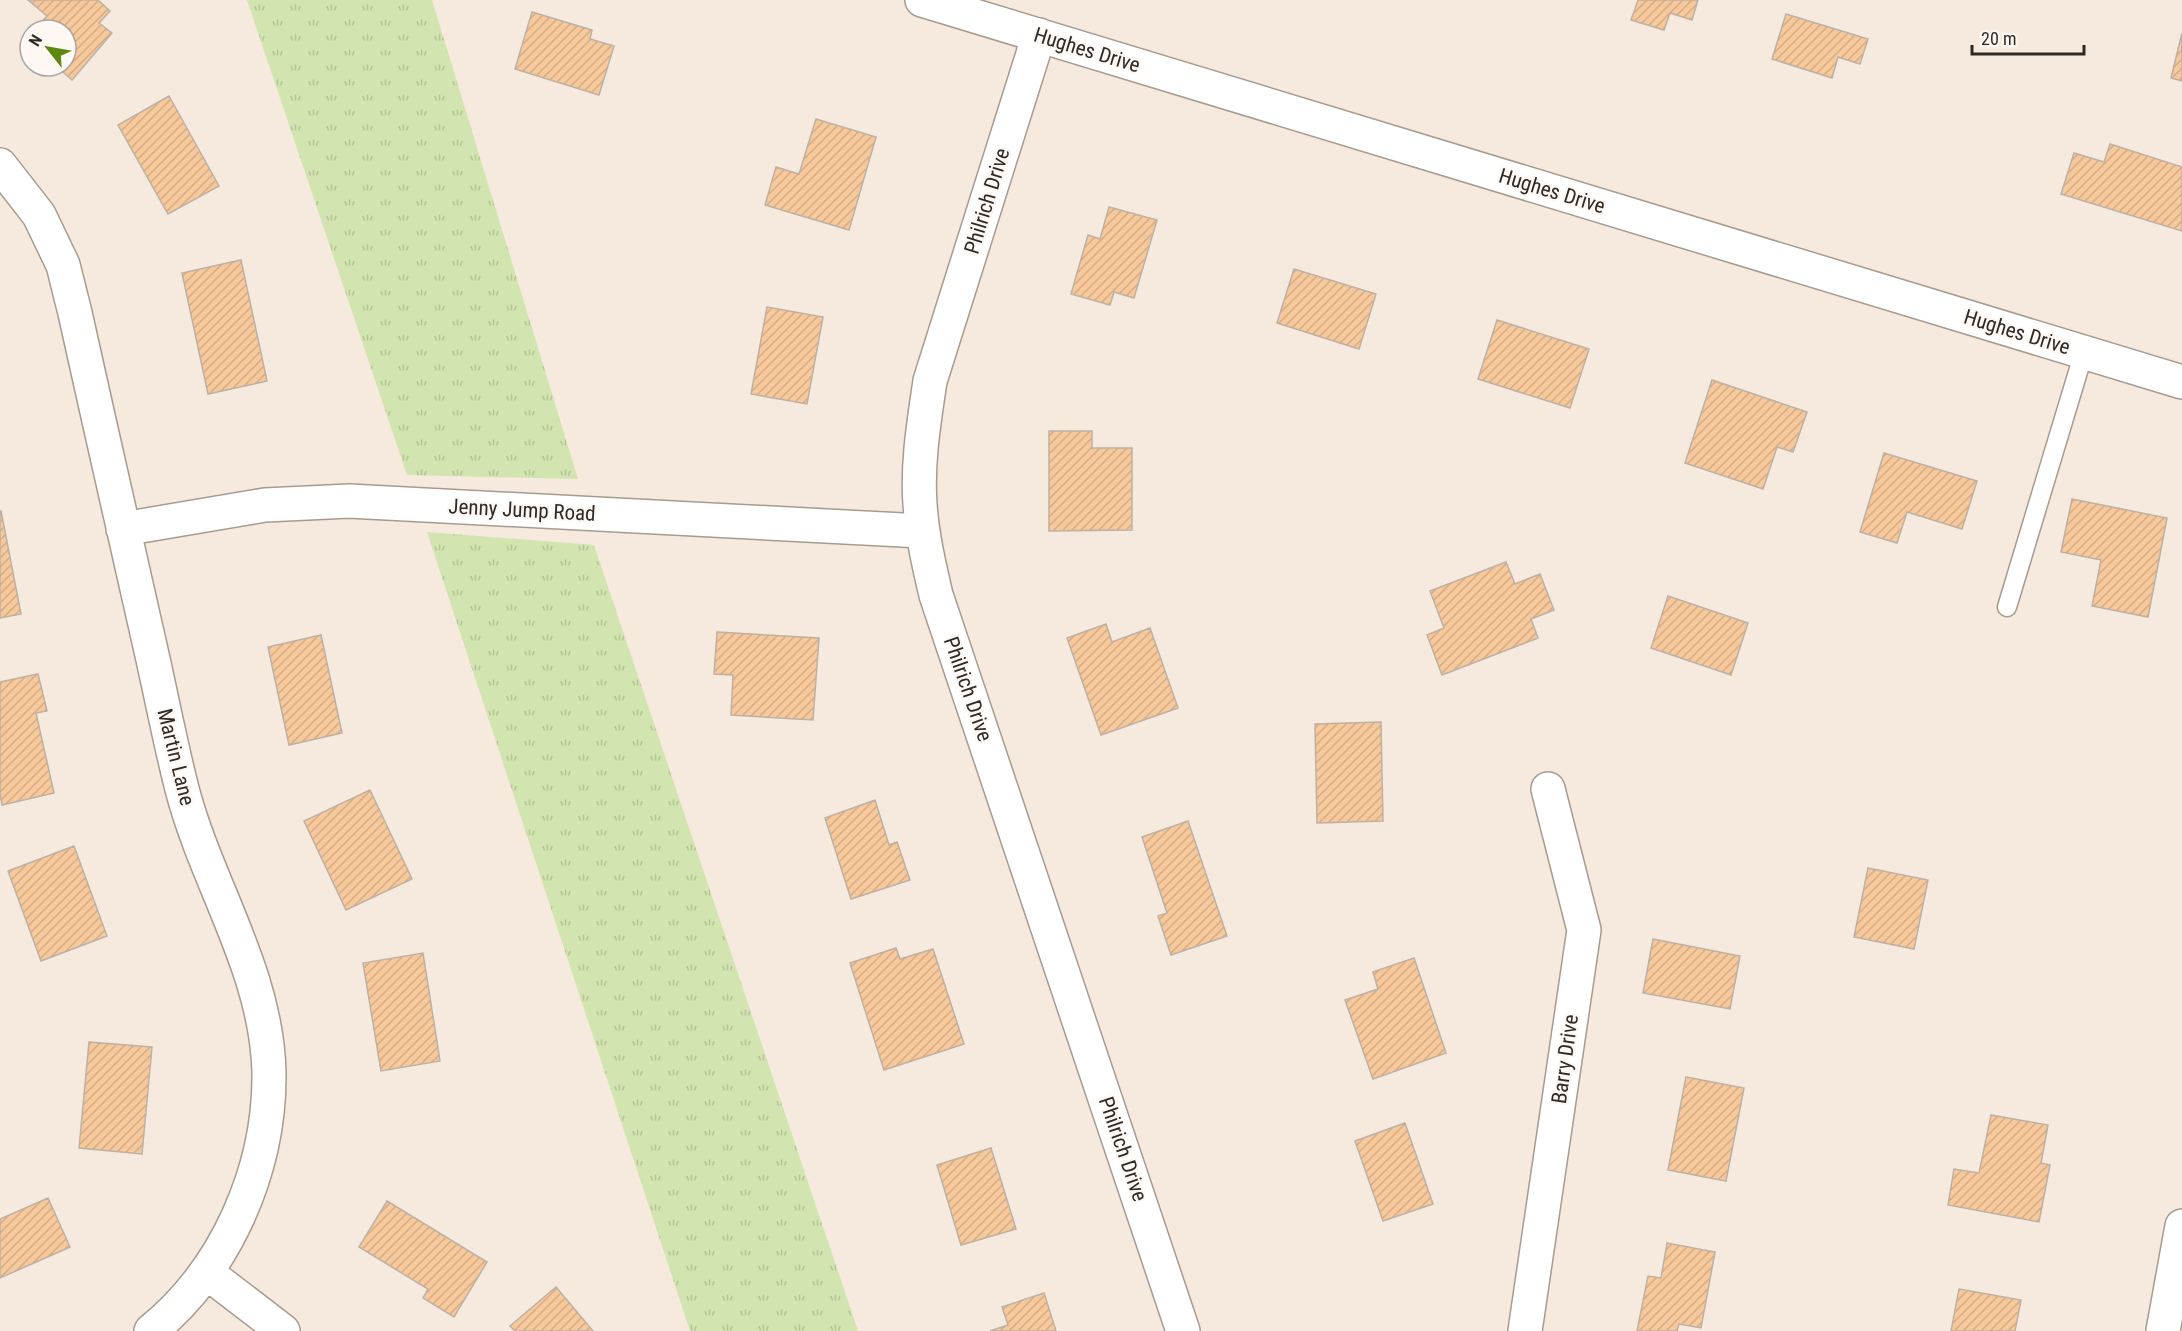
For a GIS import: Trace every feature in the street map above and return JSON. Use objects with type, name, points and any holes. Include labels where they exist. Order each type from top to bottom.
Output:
[{"type":"street","name":"Hughes Drive","points":[[922,0],[2182,382]]},
{"type":"street","name":"Philrich Drive","points":[[1039,36],[930,381],[921,438],[919,502],[922,531],[936,595],[1183,1331]]},
{"type":"street","name":"Martin Lane","points":[[0,165],[39,215],[63,265],[183,791],[212,877],[251,969],[264,1021],[268,1073],[264,1132],[251,1183],[225,1242],[206,1272],[168,1317],[151,1331]]},
{"type":"street","name":"Jenny Jump Road","points":[[123,529],[265,505],[349,501],[922,531]]},
{"type":"street","name":"Barry Drive","points":[[1526,1331],[1584,930],[1548,789]]},
{"type":"street","points":[[2163,1331],[2182,1226]]},
{"type":"street","points":[[206,1272],[283,1331]]},
{"type":"lane","points":[[2007,607],[2084,352]]},
{"type":"green space","points":[[247,0],[432,0],[578,479],[407,475]]},
{"type":"green space","points":[[427,532],[594,545],[858,1331],[690,1331]]},
{"type":"building","points":[[28,0],[98,0],[110,11],[99,23],[112,33],[78,73],[78,18],[45,18],[47,16]]},
{"type":"building","points":[[1638,0],[1698,0],[1692,20],[1670,13],[1664,30],[1631,20]]},
{"type":"building","points":[[532,12],[592,30],[590,39],[614,46],[599,95],[515,69]]},
{"type":"building","points":[[1786,14],[1868,39],[1860,64],[1838,57],[1832,78],[1772,59]]},
{"type":"building","points":[[2182,33],[2182,81],[2171,78]]},
{"type":"building","points":[[169,96],[219,186],[168,214],[118,125]]},
{"type":"building","points":[[816,119],[876,137],[849,230],[765,205],[776,167],[799,174]]},
{"type":"building","points":[[2110,144],[2182,167],[2182,231],[2061,194],[2074,153],[2104,162]]},
{"type":"building","points":[[1109,207],[1157,220],[1134,298],[1114,292],[1110,305],[1071,294],[1088,235],[1100,239]]},
{"type":"building","points":[[241,260],[267,381],[208,394],[182,273]]},
{"type":"building","points":[[1294,269],[1376,294],[1359,349],[1277,323]]},
{"type":"building","points":[[767,307],[823,317],[807,404],[751,394]]},
{"type":"building","points":[[1497,320],[1589,349],[1570,408],[1478,379]]},
{"type":"building","points":[[1712,380],[1807,412],[1793,452],[1777,447],[1763,489],[1685,463]]},
{"type":"building","points":[[1049,431],[1092,431],[1092,448],[1132,448],[1132,530],[1049,531]]},
{"type":"building","points":[[1884,453],[1977,481],[1962,529],[1907,512],[1897,543],[1860,532]]},
{"type":"building","points":[[2072,499],[2167,518],[2148,617],[2092,606],[2101,560],[2061,552]]},
{"type":"building","points":[[0,511],[21,614],[0,618]]},
{"type":"building","points":[[1506,562],[1515,584],[1540,574],[1554,610],[1531,619],[1538,638],[1442,675],[1427,635],[1444,628],[1430,591]]},
{"type":"building","points":[[1668,596],[1748,623],[1731,675],[1651,648]]},
{"type":"building","points":[[1106,624],[1112,642],[1150,628],[1178,708],[1101,735],[1067,638]]},
{"type":"building","points":[[717,632],[819,638],[813,720],[731,715],[733,675],[714,674]]},
{"type":"building","points":[[321,635],[342,733],[289,745],[268,647]]},
{"type":"building","points":[[38,674],[47,711],[36,713],[54,793],[2,805],[0,794],[0,682]]},
{"type":"building","points":[[1381,722],[1383,821],[1317,823],[1315,724]]},
{"type":"building","points":[[370,790],[412,879],[346,910],[304,821]]},
{"type":"building","points":[[875,800],[889,845],[897,842],[910,880],[851,899],[825,818]]},
{"type":"building","points":[[1188,821],[1227,936],[1171,955],[1158,916],[1167,913],[1142,837]]},
{"type":"building","points":[[74,846],[107,936],[41,961],[8,871]]},
{"type":"building","points":[[1868,868],[1928,880],[1914,949],[1854,937]]},
{"type":"building","points":[[1653,939],[1740,956],[1730,1009],[1643,993]]},
{"type":"building","points":[[896,948],[900,959],[933,949],[964,1044],[884,1070],[850,963]]},
{"type":"building","points":[[423,953],[440,1061],[381,1071],[363,963]]},
{"type":"building","points":[[1414,958],[1446,1053],[1373,1079],[1345,1000],[1378,989],[1373,972]]},
{"type":"building","points":[[89,1042],[152,1047],[142,1154],[79,1148]]},
{"type":"building","points":[[1686,1077],[1744,1088],[1726,1181],[1668,1170]]},
{"type":"building","points":[[1991,1115],[2048,1125],[2041,1163],[2050,1165],[2039,1222],[1948,1205],[1954,1169],[1979,1173]]},
{"type":"building","points":[[1405,1123],[1433,1204],[1383,1221],[1355,1141]]},
{"type":"building","points":[[991,1148],[1016,1229],[961,1245],[937,1165]]},
{"type":"building","points":[[48,1198],[70,1247],[0,1278],[0,1219]]},
{"type":"building","points":[[387,1201],[487,1262],[454,1317],[423,1298],[428,1289],[359,1247]]},
{"type":"building","points":[[1667,1243],[1715,1252],[1701,1328],[1679,1324],[1677,1331],[1637,1331],[1648,1276],[1661,1278]]},
{"type":"building","points":[[556,1287],[593,1331],[515,1331],[510,1326]]},
{"type":"building","points":[[1959,1289],[2021,1300],[2015,1331],[1951,1331]]},
{"type":"building","points":[[1044,1293],[1056,1331],[990,1331],[1008,1325],[1002,1307]]}]
